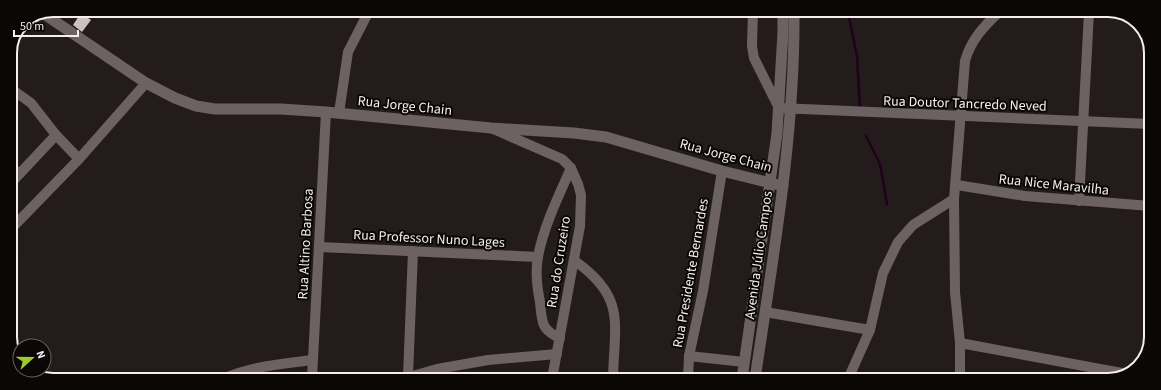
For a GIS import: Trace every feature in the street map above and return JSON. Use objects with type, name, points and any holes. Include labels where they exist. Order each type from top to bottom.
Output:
[{"type":"street","points":[[339,113],[348,52],[366,17]]},
{"type":"street","points":[[754,17],[752,46],[754,58],[785,109]]},
{"type":"street","points":[[743,373],[770,182],[785,109],[793,81],[789,32],[784,17]]},
{"type":"street","points":[[789,32],[793,17]]},
{"type":"street","points":[[960,373],[960,343],[955,292],[954,199],[957,185],[965,61],[969,47],[981,29],[993,17]]},
{"type":"street","points":[[1079,201],[1089,17]]},
{"type":"street","name":"Rua Jorge Chain","points":[[49,18],[146,83],[175,98],[196,106],[215,109],[281,109],[326,112],[491,128],[574,133],[606,137],[722,171],[783,186]]},
{"type":"street","points":[[17,223],[79,159],[146,83]]},
{"type":"street","points":[[17,93],[31,103],[56,135],[79,159]]},
{"type":"street","name":"Rua Doutor Tancredo Neved","points":[[785,109],[1144,124]]},
{"type":"street","name":"Avenida Júlio Campos","points":[[756,373],[783,186],[785,109]]},
{"type":"street","name":"Rua Altino Barbosa","points":[[312,373],[320,247],[326,112]]},
{"type":"street","points":[[491,128],[514,140],[551,153],[571,168],[556,202],[538,257],[536,278],[543,324],[549,333],[560,338]]},
{"type":"street","points":[[19,174],[56,135]]},
{"type":"street","name":"Rua do Cruzeiro","points":[[553,373],[563,315],[575,261],[580,226],[581,195],[571,168]]},
{"type":"street","name":"Rua Presidente Bernardes","points":[[688,373],[689,356],[703,291],[722,171]]},
{"type":"street","name":"Rua Nice Maravilha","points":[[957,185],[1019,196],[1144,206]]},
{"type":"street","points":[[851,373],[870,330],[883,272],[898,242],[913,225],[954,199]]},
{"type":"street","points":[[766,213],[779,214]]},
{"type":"street","name":"Rua Professor Nuno Lages","points":[[320,247],[538,257]]},
{"type":"street","points":[[405,373],[413,251]]},
{"type":"street","points":[[575,261],[588,270],[597,280],[608,295],[615,313],[616,332],[613,373]]},
{"type":"street","points":[[765,312],[870,330]]},
{"type":"street","points":[[960,343],[1117,372]]},
{"type":"street","points":[[425,373],[488,360],[557,354]]},
{"type":"street","points":[[689,356],[744,362]]},
{"type":"street","points":[[236,373],[257,368],[312,360]]},
{"type":"building","points":[[78,17],[87,17],[91,20],[82,32],[73,25]]},
{"type":"waterway","points":[[849,17],[857,56],[860,108]]},
{"type":"waterway","points":[[866,136],[880,164],[887,204]]}]
